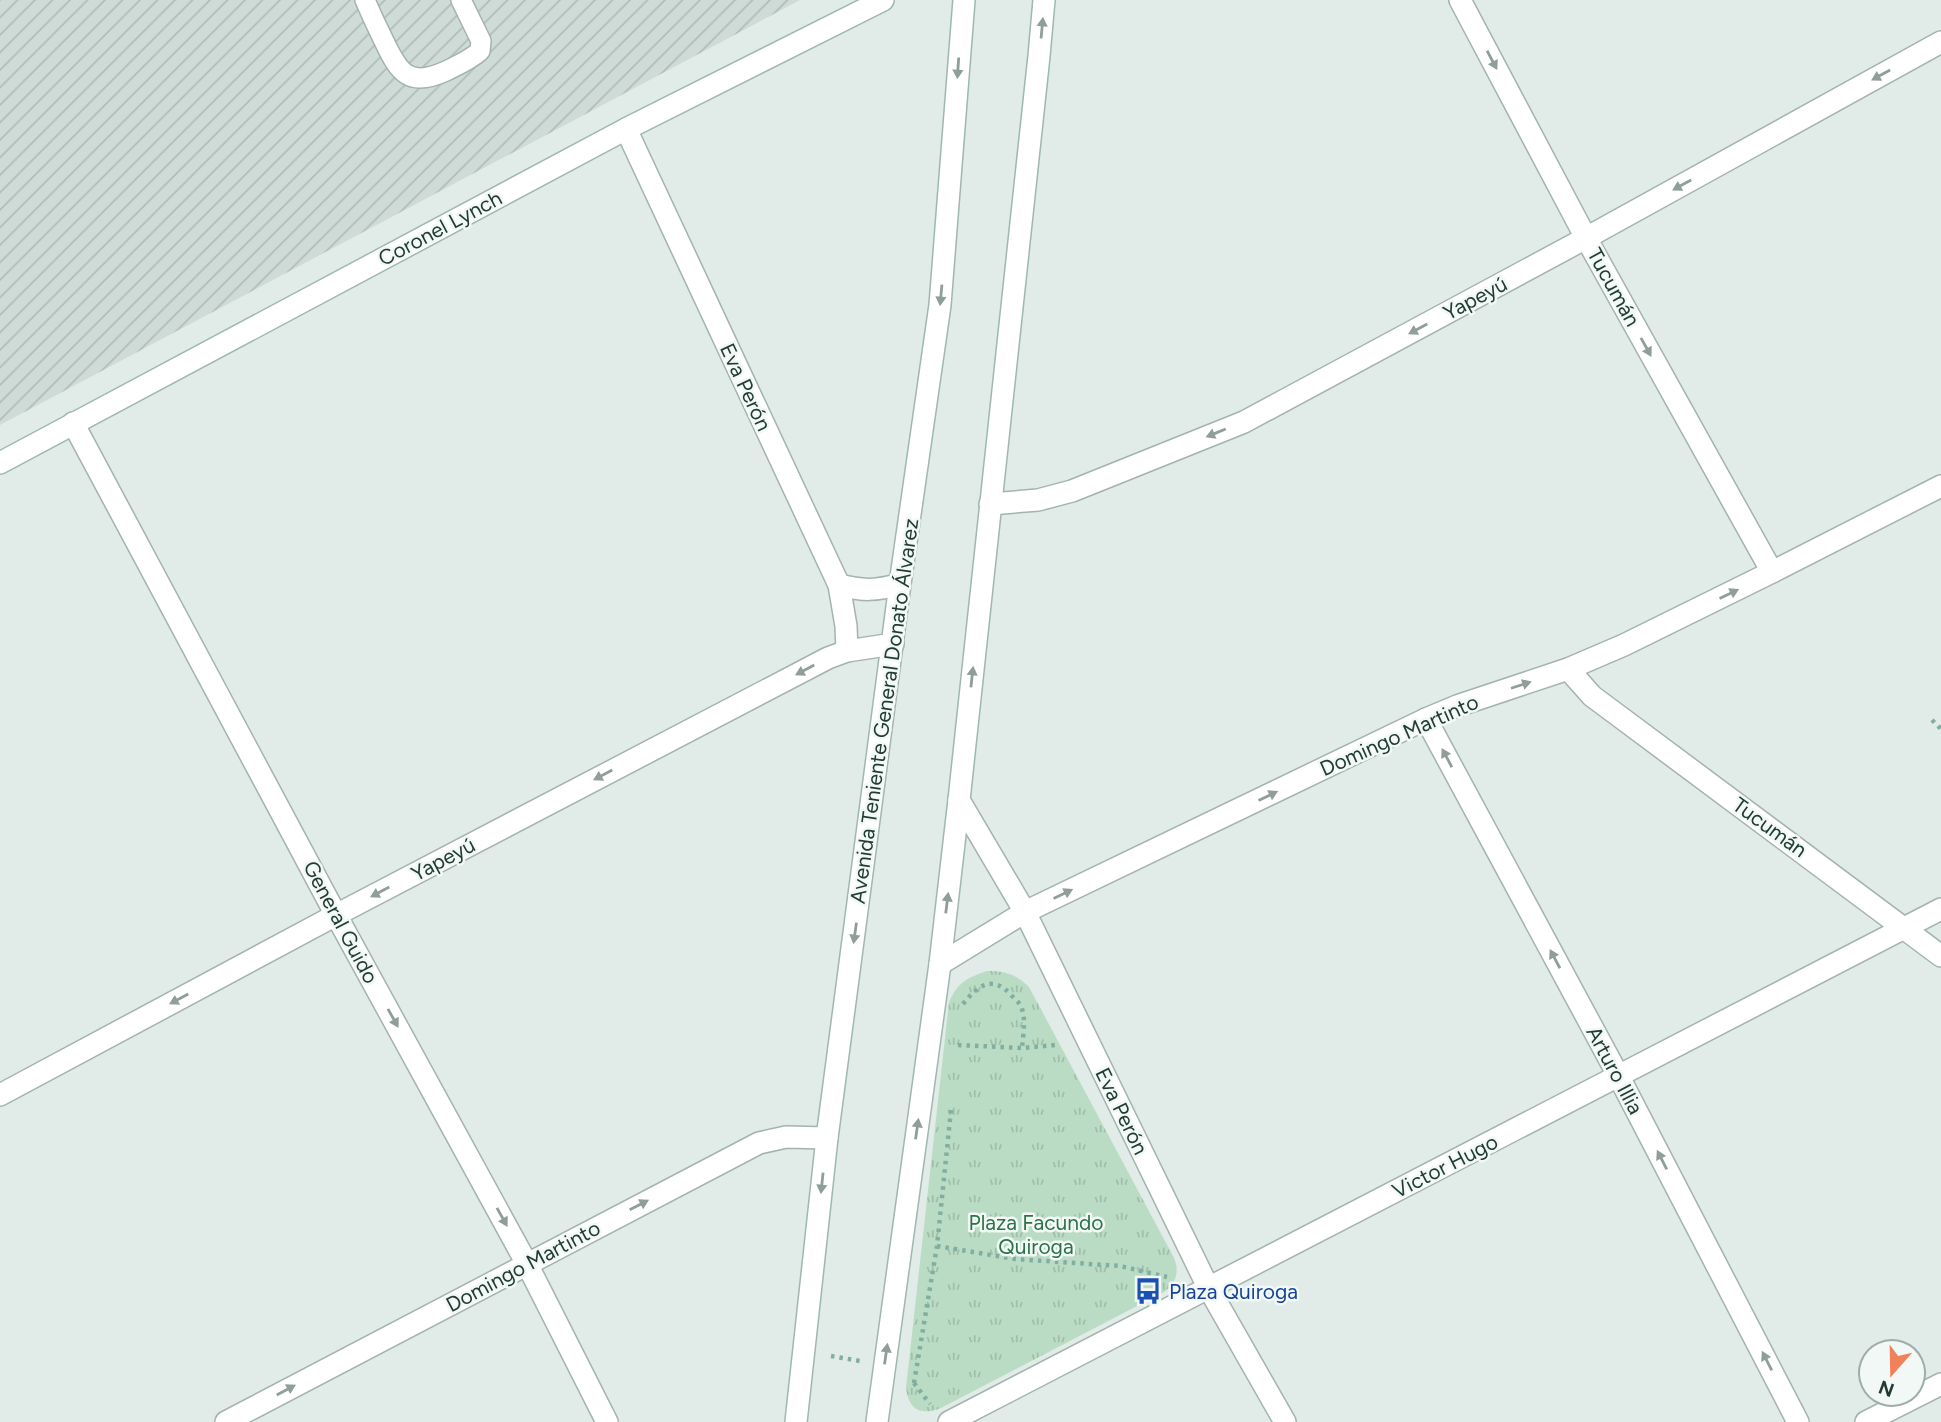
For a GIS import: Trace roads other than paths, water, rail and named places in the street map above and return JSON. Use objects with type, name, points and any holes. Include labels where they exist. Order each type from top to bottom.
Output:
[{"type":"street","name":"Coronel Lynch","points":[[0,463],[626,129],[883,0]]},
{"type":"street","name":"Avenida Teniente General Donato Álvarez","points":[[796,1422],[827,1138],[900,584],[940,305],[964,0]]},
{"type":"street","points":[[877,1422],[940,964],[1044,0]]},
{"type":"street","name":"Tucumán","points":[[1460,0],[1586,238],[1772,572]]},
{"type":"street","name":"Yapeyú","points":[[990,504],[1038,500],[1072,491],[1244,422],[1586,238],[1941,42]]},
{"type":"street","name":"Eva Perón","points":[[626,129],[839,585],[847,651]]},
{"type":"street","name":"General Guido","points":[[73,423],[336,915],[527,1264],[607,1422]]},
{"type":"street","name":"Domingo Martinto","points":[[940,964],[1025,912],[1426,719],[1568,669],[1624,645],[1941,486]]},
{"type":"street","points":[[839,585],[859,590],[881,590],[900,584]]},
{"type":"street","name":"Yapeyú","points":[[0,1095],[336,915],[816,664],[847,651],[893,644]]},
{"type":"street","name":"Tucumán","points":[[1568,669],[1592,696],[1941,956]]},
{"type":"street","name":"Arturo Illia","points":[[1426,719],[1619,1077],[1798,1422]]},
{"type":"street","name":"Eva Perón","points":[[959,800],[1025,912],[1208,1287],[1285,1422]]},
{"type":"street","name":"Victor Hugo","points":[[950,1422],[1941,909]]},
{"type":"street","name":"Domingo Martinto","points":[[226,1422],[759,1143],[786,1138],[827,1138]]},
{"type":"street","points":[[1866,1422],[1941,1384]]},
{"type":"lane","points":[[365,0],[394,64],[405,75],[420,79],[432,78],[472,59],[480,51],[481,41],[461,0]]},
{"type":"place","name":"Plaza Quiroga","points":[[1148,1291]]},
{"type":"park label","name":"Plaza Facundo Quiroga","points":[[1036,1234]]}]
